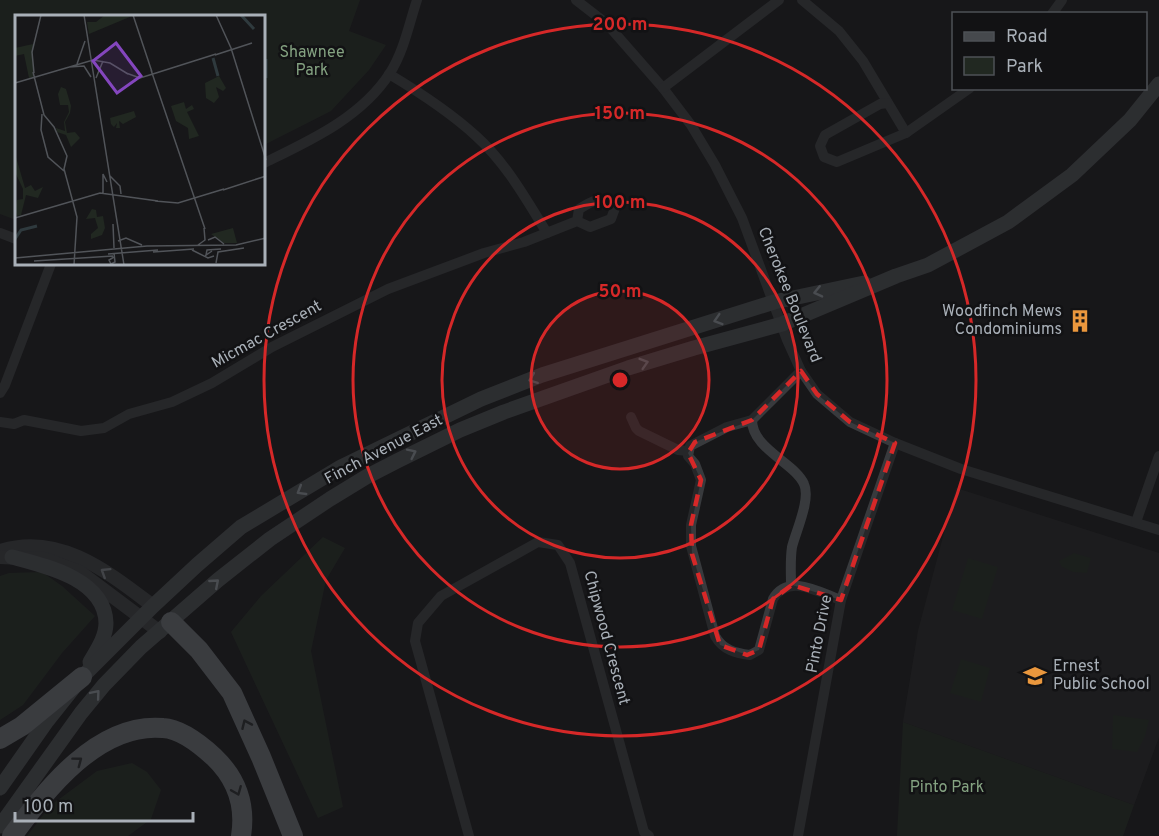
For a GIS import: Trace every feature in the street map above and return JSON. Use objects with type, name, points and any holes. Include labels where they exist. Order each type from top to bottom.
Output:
[{"type":"highway","points":[[165,627],[199,650],[232,693],[261,757],[292,836]]},
{"type":"highway","points":[[0,739],[22,726],[82,677]]},
{"type":"highway","points":[[12,836],[58,779],[70,767],[105,742],[128,731],[164,728],[196,741],[225,767],[240,794],[243,823],[241,836]]},
{"type":"main road","name":"Finch Avenue East","points":[[0,826],[87,706],[141,647],[218,580],[278,533],[366,477],[460,430],[588,381],[782,324],[928,265],[1008,222],[1063,182],[1130,120],[1159,84]]},
{"type":"main road","name":"Finch Avenue East","points":[[0,788],[47,721],[82,677],[153,606],[241,527],[341,467],[481,399],[542,375],[774,302],[896,276]]},
{"type":"main road","points":[[4,555],[59,570],[92,592],[99,601],[106,624],[102,642],[82,677]]},
{"type":"main road","points":[[153,606],[165,627]]},
{"type":"street","points":[[266,163],[340,122],[367,99],[389,74],[403,46],[417,0]]},
{"type":"street","name":"Cherokee Boulevard","points":[[576,0],[607,24],[663,88],[691,125],[715,165],[742,218],[801,371],[817,394],[850,422],[895,443],[961,469],[1159,530]]},
{"type":"street","points":[[663,88],[779,0]]},
{"type":"street","points":[[802,0],[839,31],[863,62],[906,133]]},
{"type":"street","points":[[389,74],[476,136],[504,167],[547,233]]},
{"type":"street","points":[[887,103],[880,104],[825,135],[820,146],[824,157],[837,162],[906,133],[967,90]]},
{"type":"street","name":"Micmac Crescent","points":[[0,422],[14,424],[24,420],[81,431],[104,428],[129,414],[172,402],[212,383],[272,347],[388,289],[484,253],[524,242],[577,221]]},
{"type":"street","points":[[0,233],[15,239]]},
{"type":"street","points":[[0,393],[50,266]]},
{"type":"street","points":[[801,371],[752,420],[721,430],[692,444],[688,456],[700,473],[701,480],[690,532],[692,554],[711,626],[720,645],[733,652],[747,655],[755,654],[759,650],[773,599],[782,589],[791,585],[841,600]]},
{"type":"street","points":[[631,417],[639,431],[678,450],[688,452]]},
{"type":"street","points":[[752,420],[753,430],[761,441],[776,457],[799,475],[806,488],[806,500],[792,548],[791,585]]},
{"type":"street","name":"Pinto Drive","points":[[798,836],[841,600],[895,443]]},
{"type":"street","points":[[1136,522],[1159,456]]},
{"type":"street","name":"Chipwood Crescent","points":[[469,836],[415,640],[418,623],[441,596],[538,542],[558,545],[570,563],[644,832],[649,836]]},
{"type":"street","points":[[4,555],[18,546],[45,547],[67,553],[90,562],[153,606]]},
{"type":"street","points":[[4,555],[45,559],[80,572],[141,618],[165,627]]},
{"type":"highlighted area","points":[[801,371],[817,394],[850,422],[895,443],[841,600],[792,585],[773,599],[759,650],[747,655],[720,645],[692,554],[691,525],[701,480],[688,453],[695,442],[752,420]]},
{"type":"shaded area","name":"Ernest Public School","points":[[956,488],[1159,553],[1159,737],[1134,805],[903,722],[918,631]]},
{"type":"green space","name":"Shawnee Park","points":[[0,0],[360,0],[349,31],[386,45],[369,70],[331,111],[266,144],[266,15],[15,15],[15,220],[0,214]]},
{"type":"green space","points":[[323,537],[345,548],[326,580],[311,651],[343,807],[318,818],[231,632],[261,596]]},
{"type":"green space","points":[[1074,553],[1091,558],[1087,573],[1073,572],[1062,567],[1059,561]]},
{"type":"green space","points":[[968,558],[998,567],[982,619],[952,610]]},
{"type":"green space","points":[[42,572],[62,586],[95,616],[62,653],[23,705],[0,720],[0,576],[9,573]]},
{"type":"green space","points":[[961,659],[990,668],[981,702],[950,693]]},
{"type":"green space","points":[[1113,715],[1149,720],[1145,736],[1137,752],[1112,749]]},
{"type":"green space","name":"Pinto Park","points":[[903,722],[1134,805],[1123,836],[897,836]]},
{"type":"green space","points":[[132,763],[147,772],[161,790],[151,819],[128,836],[27,836],[50,806],[97,771]]},
{"type":"place","name":"Woodfinch Mews Condominiums","points":[[1080,321]]},
{"type":"place","name":"Ernest Public School","points":[[1035,676]]}]
